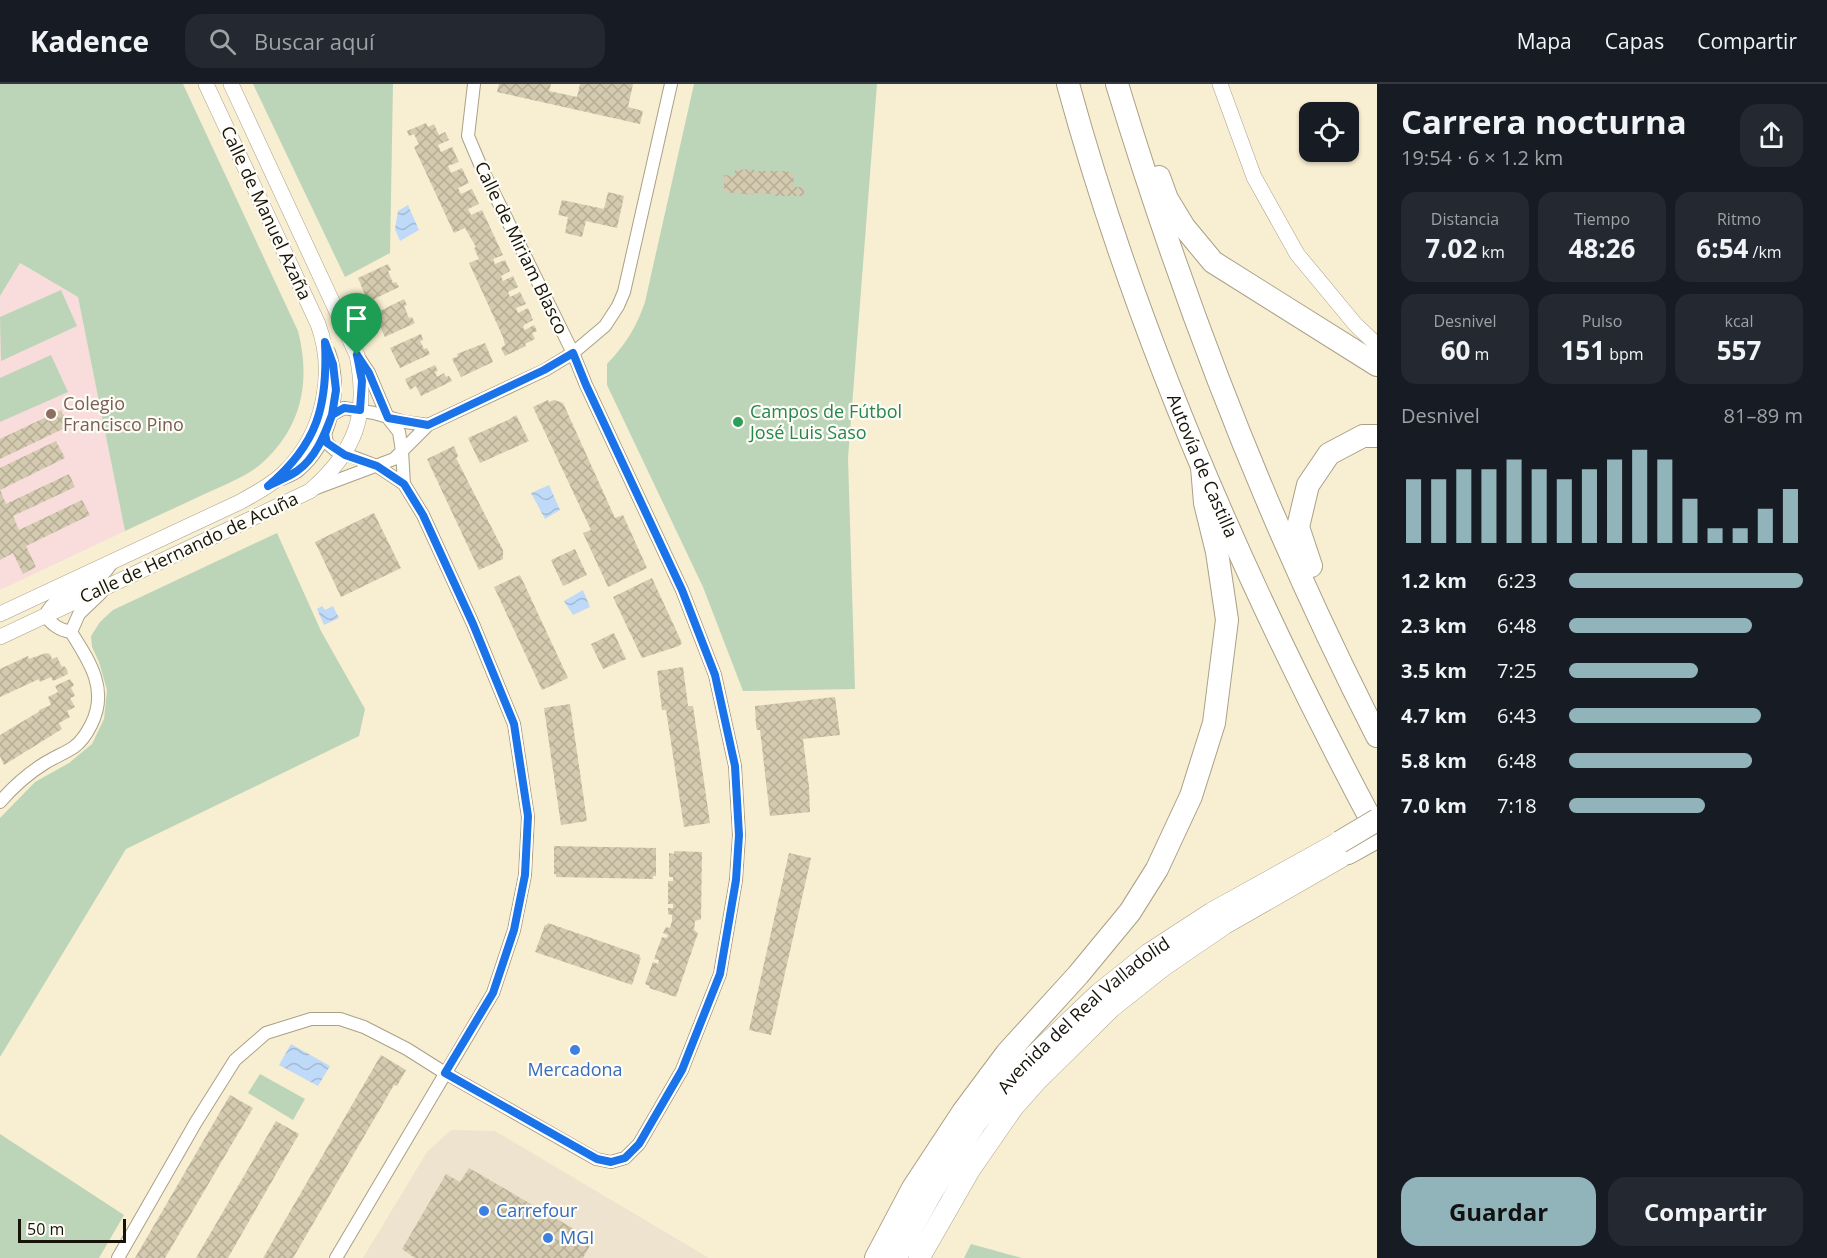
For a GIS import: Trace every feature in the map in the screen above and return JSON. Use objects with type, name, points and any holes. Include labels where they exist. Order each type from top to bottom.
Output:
[{"type":"highway","name":"Autovía de Castilla","points":[[1068,84],[1111,228],[1174,400],[1269,615],[1344,770],[1377,831]]},
{"type":"highway","points":[[1117,84],[1166,241],[1220,386],[1264,494],[1377,736]]},
{"type":"highway","points":[[1128,84],[1167,199],[1184,227],[1213,262],[1377,365]]},
{"type":"highway","points":[[1356,695],[1298,527],[1301,506],[1308,485],[1329,454],[1363,436],[1377,436]]},
{"type":"highway","points":[[876,1258],[913,1188],[963,1112],[1007,1053],[1078,975],[1130,912],[1157,869],[1191,796],[1214,723],[1227,620],[1217,552],[1205,502],[1202,467]]},
{"type":"highway","points":[[1344,847],[1377,820]]},
{"type":"highway","points":[[1344,847],[1377,837]]},
{"type":"highway","name":"Avenida del Real Valladolid","points":[[896,1258],[931,1194],[976,1124],[1018,1071],[1099,994],[1149,954],[1212,913],[1344,847]]},
{"type":"highway","name":"Avenida del Real Valladolid","points":[[919,1258],[970,1169],[1013,1107],[1035,1081],[1111,1007],[1164,965],[1344,847]]},
{"type":"street","name":"Calle de Manuel Azaña","points":[[206,84],[325,342],[327,410]]},
{"type":"street","name":"Calle de Manuel Azaña","points":[[231,84],[357,355],[369,373],[388,418],[399,432],[404,484]]},
{"type":"street","name":"Calle de Miriam Blasco","points":[[445,1073],[597,1159],[611,1162],[625,1158],[639,1144],[682,1070],[720,974],[736,880],[739,823],[735,766],[715,675],[682,590],[573,353],[482,170],[468,136],[474,84]]},
{"type":"street","name":"Calle de Hernando de Acuña","points":[[0,637],[310,490],[394,459],[428,425],[544,370],[573,353],[605,326],[624,292],[671,84]]},
{"type":"street","points":[[1220,84],[1254,177],[1297,254],[1355,324],[1377,345]]},
{"type":"street","name":"Calle de Manuel Azaña","points":[[357,355],[362,381],[360,410]]},
{"type":"street","points":[[327,410],[344,408],[360,410],[428,425]]},
{"type":"street","name":"Calle de Hernando de Acuña","points":[[0,614],[240,502],[299,470],[313,454],[325,434],[327,410]]},
{"type":"street","name":"Calle de Hernando de Acuña","points":[[268,486],[300,454],[327,410]]},
{"type":"street","name":"Calle de Hernando de Acuña","points":[[310,490],[328,475],[345,455],[355,432],[360,410]]},
{"type":"street","points":[[325,434],[327,443],[345,455],[377,466],[404,484],[423,515],[463,602],[514,724],[528,816],[525,875],[514,930],[493,993],[336,1258]]},
{"type":"street","name":"Calle de Hernando de Acuña","points":[[26,602],[68,606],[104,574],[114,560]]},
{"type":"street","points":[[0,802],[12,789],[45,763],[76,746],[97,714],[99,693],[96,679],[88,659],[71,632],[68,606]]},
{"type":"street","points":[[45,616],[60,630],[71,632]]},
{"type":"street","points":[[118,1258],[196,1122],[235,1060],[266,1032],[311,1019],[340,1019],[364,1027],[407,1049],[445,1073]]},
{"type":"shaded area","name":"Colegio Francisco Pino","points":[[19,263],[78,297],[125,531],[0,590],[0,296]]},
{"type":"shaded area","points":[[451,1130],[495,1131],[709,1258],[363,1258],[427,1152]]},
{"type":"green space","points":[[0,84],[183,84],[298,331],[303,368],[300,403],[286,435],[275,450],[261,464],[243,476],[125,531],[78,297],[20,263],[0,296]]},
{"type":"green space","points":[[253,84],[393,84],[390,253],[345,277]]},
{"type":"green space","name":"Campos de Fútbol José Luis Saso","points":[[694,84],[877,84],[848,458],[855,689],[743,691],[703,587],[607,385],[607,364],[630,335],[645,302]]},
{"type":"green space","points":[[61,290],[77,326],[1,361],[0,317]]},
{"type":"green space","points":[[51,355],[68,392],[0,422],[0,378]]},
{"type":"green space","points":[[277,533],[321,631],[365,709],[359,736],[126,849],[0,1057],[0,818],[35,782],[69,763],[92,744],[104,719],[107,690],[92,647],[91,636],[100,622],[113,610]]},
{"type":"green space","points":[[260,1074],[305,1099],[293,1120],[248,1093]]},
{"type":"green space","points":[[0,1134],[124,1215],[99,1258],[0,1258]]},
{"type":"green space","points":[[971,1244],[1022,1258],[964,1258]]},
{"type":"water","points":[[408,205],[419,230],[400,241],[395,229],[398,211]]},
{"type":"water","points":[[549,485],[560,510],[545,519],[531,493]]},
{"type":"water","points":[[583,590],[590,607],[573,615],[564,601]]},
{"type":"water","points":[[322,606],[325,610],[333,606],[339,618],[324,625],[317,609]]},
{"type":"water","points":[[291,1044],[330,1066],[318,1086],[279,1065]]},
{"type":"building","points":[[499,84],[551,84],[549,91],[577,97],[580,84],[633,84],[628,107],[643,111],[640,124],[497,92]]},
{"type":"building","points":[[426,123],[428,127],[434,124],[439,135],[445,132],[449,140],[438,145],[441,152],[452,147],[459,162],[448,166],[451,173],[462,168],[469,183],[458,188],[461,194],[472,189],[479,204],[468,209],[471,215],[482,210],[503,255],[493,259],[495,264],[505,260],[510,271],[501,276],[503,281],[513,276],[518,287],[508,292],[510,297],[520,292],[526,304],[516,308],[518,313],[528,308],[533,320],[523,328],[525,330],[534,325],[537,331],[532,333],[535,339],[505,356],[501,348],[505,345],[503,337],[469,263],[479,259],[474,248],[476,247],[465,228],[454,233],[414,147],[419,144],[414,134],[409,136],[407,131]]},
{"type":"building","points":[[754,169],[754,171],[794,173],[793,187],[804,187],[804,196],[724,192],[724,175],[735,176],[735,170]]},
{"type":"building","points":[[608,192],[624,196],[617,228],[586,221],[582,237],[565,233],[568,217],[558,215],[562,200],[604,209]]},
{"type":"building","points":[[388,264],[393,283],[396,282],[399,287],[368,302],[358,278]]},
{"type":"building","points":[[404,299],[409,318],[412,317],[415,323],[385,337],[374,314]]},
{"type":"building","points":[[421,334],[423,340],[420,341],[430,354],[400,368],[390,348]]},
{"type":"building","points":[[485,343],[493,362],[461,377],[452,359],[458,356],[457,354]]},
{"type":"building","points":[[435,365],[438,371],[435,372],[437,377],[444,373],[452,381],[421,396],[416,386],[410,390],[405,379]]},
{"type":"building","points":[[548,400],[563,403],[615,518],[623,515],[647,568],[608,587],[583,533],[591,530],[533,407]]},
{"type":"building","points":[[61,410],[69,426],[0,459],[0,439]]},
{"type":"building","points":[[516,415],[529,441],[480,463],[468,438]]},
{"type":"building","points":[[56,441],[65,458],[0,490],[0,468]]},
{"type":"building","points":[[454,446],[458,456],[456,458],[503,550],[503,559],[479,570],[427,459]]},
{"type":"building","points":[[69,474],[75,487],[13,516],[19,530],[82,500],[90,515],[26,546],[36,567],[23,574],[13,553],[0,560],[0,490],[6,504]]},
{"type":"building","points":[[374,513],[401,568],[341,597],[315,542]]},
{"type":"building","points":[[575,549],[587,575],[563,586],[551,560]]},
{"type":"building","points":[[520,575],[568,678],[542,690],[494,587]]},
{"type":"building","points":[[652,578],[682,643],[642,658],[613,597]]},
{"type":"building","points":[[614,633],[626,659],[603,669],[591,644]]},
{"type":"building","points":[[46,653],[50,654],[52,659],[57,657],[62,667],[67,669],[68,674],[53,681],[51,677],[40,682],[39,679],[0,697],[0,669],[28,656],[29,659]]},
{"type":"building","points":[[683,667],[688,706],[693,706],[710,823],[684,827],[666,710],[662,710],[657,671]]},
{"type":"building","points":[[70,679],[74,685],[71,688],[75,696],[70,698],[75,707],[67,711],[70,717],[59,723],[62,729],[4,765],[0,756],[0,735],[51,705],[48,697],[58,692],[55,686]]},
{"type":"building","points":[[835,697],[840,735],[803,739],[810,812],[770,816],[755,706]]},
{"type":"building","points":[[570,704],[587,821],[561,825],[544,708]]},
{"type":"building","points":[[554,846],[656,848],[656,876],[653,876],[653,879],[556,877],[554,874]]},
{"type":"building","points":[[674,851],[702,852],[701,919],[695,921],[694,930],[698,933],[676,997],[649,988],[650,986],[645,984],[653,962],[658,964],[659,960],[654,959],[662,937],[667,938],[668,935],[663,933],[666,927],[670,928],[672,921],[672,915],[668,914],[668,908],[673,908],[673,904],[668,904],[668,881],[673,881],[673,877],[669,877],[669,853],[674,854]]},
{"type":"building","points":[[789,853],[811,858],[771,1035],[749,1030]]},
{"type":"building","points":[[548,923],[640,955],[632,985],[535,952],[545,925]]},
{"type":"building","points":[[381,1055],[406,1070],[397,1086],[394,1085],[293,1258],[263,1258]]},
{"type":"building","points":[[230,1095],[253,1108],[165,1258],[135,1258]]},
{"type":"building","points":[[276,1121],[299,1134],[228,1258],[196,1258]]},
{"type":"building","name":"Carrefour","points":[[469,1168],[593,1240],[583,1258],[415,1258],[402,1249],[446,1174],[460,1182]]},
{"type":"place","name":"Colegio Francisco Pino","points":[[51,414]]},
{"type":"place","name":"Campos de Fútbol José Luis Saso","points":[[738,422]]},
{"type":"place","name":"Mercadona","points":[[575,1050]]},
{"type":"place","name":"Carrefour","points":[[484,1211]]},
{"type":"place","name":"MGI","points":[[548,1238]]},
{"type":"route","points":[[357,355],[362,381],[360,410],[344,408],[332,415],[325,434],[313,454],[299,470],[268,486],[300,454],[311,436],[323,404],[327,374],[325,342],[333,364],[336,390],[332,415],[325,434],[327,443],[345,455],[377,466],[404,484],[423,515],[473,624],[514,724],[528,816],[525,875],[514,930],[493,993],[445,1073],[597,1159],[611,1162],[625,1158],[639,1144],[682,1070],[720,974],[736,880],[739,835],[735,766],[715,675],[682,590],[573,353],[544,370],[428,425],[388,418],[369,373],[357,355]]}]
